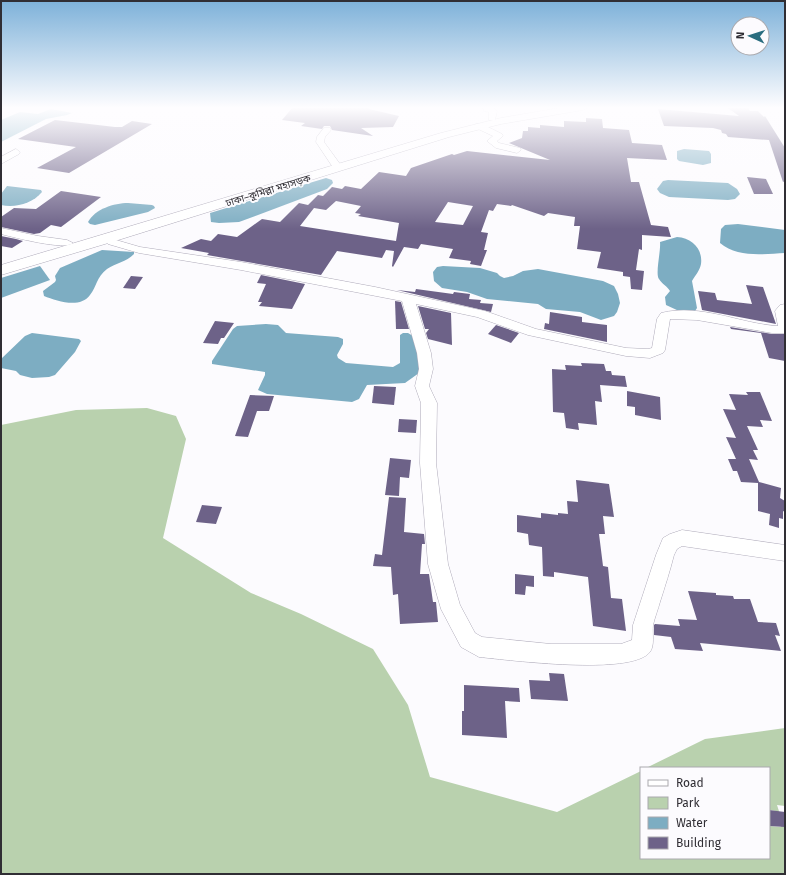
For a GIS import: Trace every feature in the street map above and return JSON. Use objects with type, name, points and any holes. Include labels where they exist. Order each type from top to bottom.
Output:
[{"type":"highway","name":"ঢাকা–কুমিল্লা মহাসড়ক","points":[[1,262],[388,148]]},
{"type":"highway","name":"ঢাকা–কুমিল্লা মহাসড়ক","points":[[1,270],[407,148]]},
{"type":"street","points":[[324,148],[335,164]]},
{"type":"street","points":[[505,148],[517,150]]},
{"type":"street","points":[[1,161],[16,152]]},
{"type":"street","points":[[1,231],[38,240],[67,243]]},
{"type":"street","points":[[110,238],[112,242],[118,245],[139,250],[319,280],[480,314],[533,332],[637,353],[650,354],[658,350],[664,319],[666,316],[671,314],[771,329],[785,328],[781,310],[785,308]]},
{"type":"street","points":[[408,299],[424,353],[426,369],[422,386],[429,403],[429,482],[438,564],[451,609],[468,640],[478,647],[551,654],[621,654],[634,651],[642,645],[643,625],[665,555],[670,544],[677,539],[682,538],[708,541],[785,553]]},
{"type":"green space","points":[[147,408],[176,416],[186,439],[163,538],[251,593],[301,614],[373,649],[408,705],[430,777],[557,812],[640,771],[640,859],[770,859],[770,826],[781,827],[776,811],[770,810],[770,767],[648,767],[705,739],[785,728],[785,806],[777,805],[785,830],[785,874],[1,874],[1,425],[76,410]]},
{"type":"water","points":[[684,149],[709,151],[711,154],[711,163],[703,165],[679,161],[677,159],[677,151]]},
{"type":"water","points":[[326,178],[332,180],[333,183],[327,189],[239,222],[211,222],[210,213]]},
{"type":"water","points":[[663,181],[728,183],[737,189],[740,194],[735,199],[728,200],[669,197],[660,193],[657,189]]},
{"type":"water","points":[[7,186],[41,190],[42,192],[33,200],[23,204],[12,206],[1,205],[1,194]]},
{"type":"water","points":[[128,203],[152,205],[155,208],[148,212],[95,225],[88,222],[91,217],[100,210],[117,204]]},
{"type":"water","points":[[738,224],[785,230],[785,253],[751,254],[734,251],[727,248],[720,243],[721,229],[725,225]]},
{"type":"water","points":[[677,237],[692,242],[700,254],[701,264],[699,271],[692,281],[697,308],[695,311],[679,311],[666,305],[665,297],[670,291],[660,281],[658,276],[660,242]]},
{"type":"water","points":[[102,250],[134,252],[134,254],[128,259],[107,269],[99,279],[90,295],[80,302],[62,302],[44,296],[43,291],[55,282],[55,276],[60,268]]},
{"type":"water","points":[[40,266],[50,280],[1,298],[1,278]]},
{"type":"water","points":[[437,267],[480,268],[497,273],[504,278],[513,276],[523,271],[538,269],[603,281],[614,286],[620,303],[614,316],[601,320],[580,312],[546,309],[538,304],[487,299],[467,292],[442,288],[434,281],[433,272]]},
{"type":"water","points":[[266,324],[278,325],[286,333],[338,337],[343,339],[343,344],[337,355],[338,358],[346,363],[393,367],[400,363],[400,335],[403,333],[408,333],[413,336],[422,361],[419,373],[405,383],[367,385],[359,399],[352,402],[267,394],[258,390],[265,372],[212,364],[212,361],[233,329],[237,326]]},
{"type":"water","points":[[32,333],[79,339],[81,341],[75,352],[55,375],[49,377],[32,378],[20,375],[16,371],[1,368],[1,359],[25,336]]},
{"type":"building","points":[[74,148],[112,148],[69,173],[37,168]]},
{"type":"building","points":[[521,148],[663,148],[667,160],[627,158],[631,182],[639,182],[651,225],[668,227],[671,237],[642,235],[642,250],[639,249],[636,270],[644,271],[642,290],[631,289],[630,277],[623,276],[623,272],[597,268],[601,252],[577,249],[580,226],[574,226],[575,217],[548,213],[544,216],[512,205],[497,204],[493,211],[489,210],[481,232],[488,233],[484,250],[487,250],[481,266],[470,264],[471,261],[449,258],[453,249],[421,244],[418,249],[404,247],[393,267],[394,251],[386,250],[382,258],[337,251],[321,275],[207,255],[209,253],[181,248],[201,239],[211,241],[218,234],[237,237],[262,219],[280,222],[299,203],[308,205],[318,195],[323,196],[332,187],[342,189],[345,186],[361,189],[379,172],[406,176],[411,168],[452,154],[454,155],[467,151],[550,160]],"holes":[[[336,201],[361,206],[355,213],[361,214],[358,216],[399,223],[396,241],[300,226],[314,208],[326,210]],[[448,202],[473,206],[463,225],[435,222]]]},
{"type":"building","points":[[772,148],[785,148],[785,181],[783,182]]},
{"type":"building","points":[[747,177],[766,179],[773,194],[754,194]]},
{"type":"building","points":[[61,191],[101,197],[61,227],[51,225],[40,233],[34,234],[1,227],[1,217],[14,208],[36,209]]},
{"type":"building","points":[[1,236],[23,241],[12,248],[1,246]]},
{"type":"building","points":[[261,275],[305,284],[292,309],[259,306],[262,302],[258,302],[266,284],[257,283]]},
{"type":"building","points":[[131,276],[143,277],[135,289],[123,288]]},
{"type":"building","points":[[746,285],[763,287],[776,324],[702,310],[698,291],[715,293],[717,300],[752,304]]},
{"type":"building","points":[[416,289],[453,294],[454,292],[470,294],[469,299],[481,300],[480,303],[493,304],[491,312],[397,290],[415,292]]},
{"type":"building","points":[[395,301],[401,302],[409,329],[396,329]]},
{"type":"building","points":[[418,306],[451,313],[452,345],[428,339],[426,333],[429,329],[425,329]]},
{"type":"building","points":[[550,312],[582,317],[582,322],[607,325],[607,342],[544,329],[545,323],[549,324]]},
{"type":"building","points":[[215,321],[234,323],[224,338],[221,338],[218,344],[203,343]]},
{"type":"building","points":[[496,325],[519,333],[511,343],[488,334]]},
{"type":"building","points":[[730,327],[772,334],[785,334],[785,361],[769,358],[761,333],[731,329]]},
{"type":"building","points":[[581,363],[604,364],[606,371],[611,371],[612,375],[625,376],[627,387],[600,385],[602,402],[595,401],[597,425],[578,423],[579,430],[566,428],[564,413],[553,412],[552,369],[566,370],[565,365],[582,366]]},
{"type":"building","points":[[374,386],[396,387],[394,405],[372,403]]},
{"type":"building","points":[[627,391],[660,397],[661,420],[635,415],[635,407],[627,406]]},
{"type":"building","points":[[746,392],[760,392],[772,421],[760,420],[763,427],[747,426],[758,450],[753,450],[758,460],[749,459],[759,482],[781,488],[780,498],[785,501],[785,512],[783,511],[783,519],[779,518],[779,528],[769,525],[770,514],[758,511],[758,483],[741,482],[737,471],[733,471],[728,459],[736,459],[726,437],[736,438],[723,409],[736,410],[729,394],[748,395]]},
{"type":"building","points":[[250,395],[274,396],[269,411],[257,411],[248,437],[235,436]]},
{"type":"building","points":[[399,419],[417,420],[416,433],[398,432]]},
{"type":"building","points":[[390,458],[411,460],[409,478],[400,477],[399,496],[385,495]]},
{"type":"building","points":[[576,480],[609,484],[614,517],[603,516],[605,534],[599,534],[603,566],[608,567],[611,598],[622,599],[626,631],[593,626],[588,577],[554,572],[554,577],[543,576],[542,547],[529,545],[528,534],[517,532],[517,515],[541,518],[541,513],[558,515],[558,513],[568,514],[567,501],[578,502]]},
{"type":"building","points":[[389,497],[406,498],[404,532],[424,534],[425,544],[422,544],[420,574],[429,574],[433,602],[436,602],[438,622],[400,624],[398,594],[393,595],[391,567],[373,566],[375,554],[382,555]]},
{"type":"building","points":[[202,505],[222,507],[216,524],[196,522]]},
{"type":"building","points":[[515,574],[534,576],[534,587],[526,586],[525,595],[515,594]]},
{"type":"building","points":[[688,591],[716,593],[716,595],[733,596],[734,599],[750,599],[758,622],[776,623],[780,636],[775,635],[781,651],[700,643],[703,651],[675,649],[671,637],[654,635],[654,625],[680,626],[678,619],[697,620]]},
{"type":"building","points":[[549,673],[564,674],[568,701],[531,699],[529,680],[550,681]]},
{"type":"building","points":[[464,685],[519,688],[520,702],[505,701],[507,738],[462,735]]},
{"type":"building","points":[[770,810],[785,812],[785,827],[770,826]]}]
